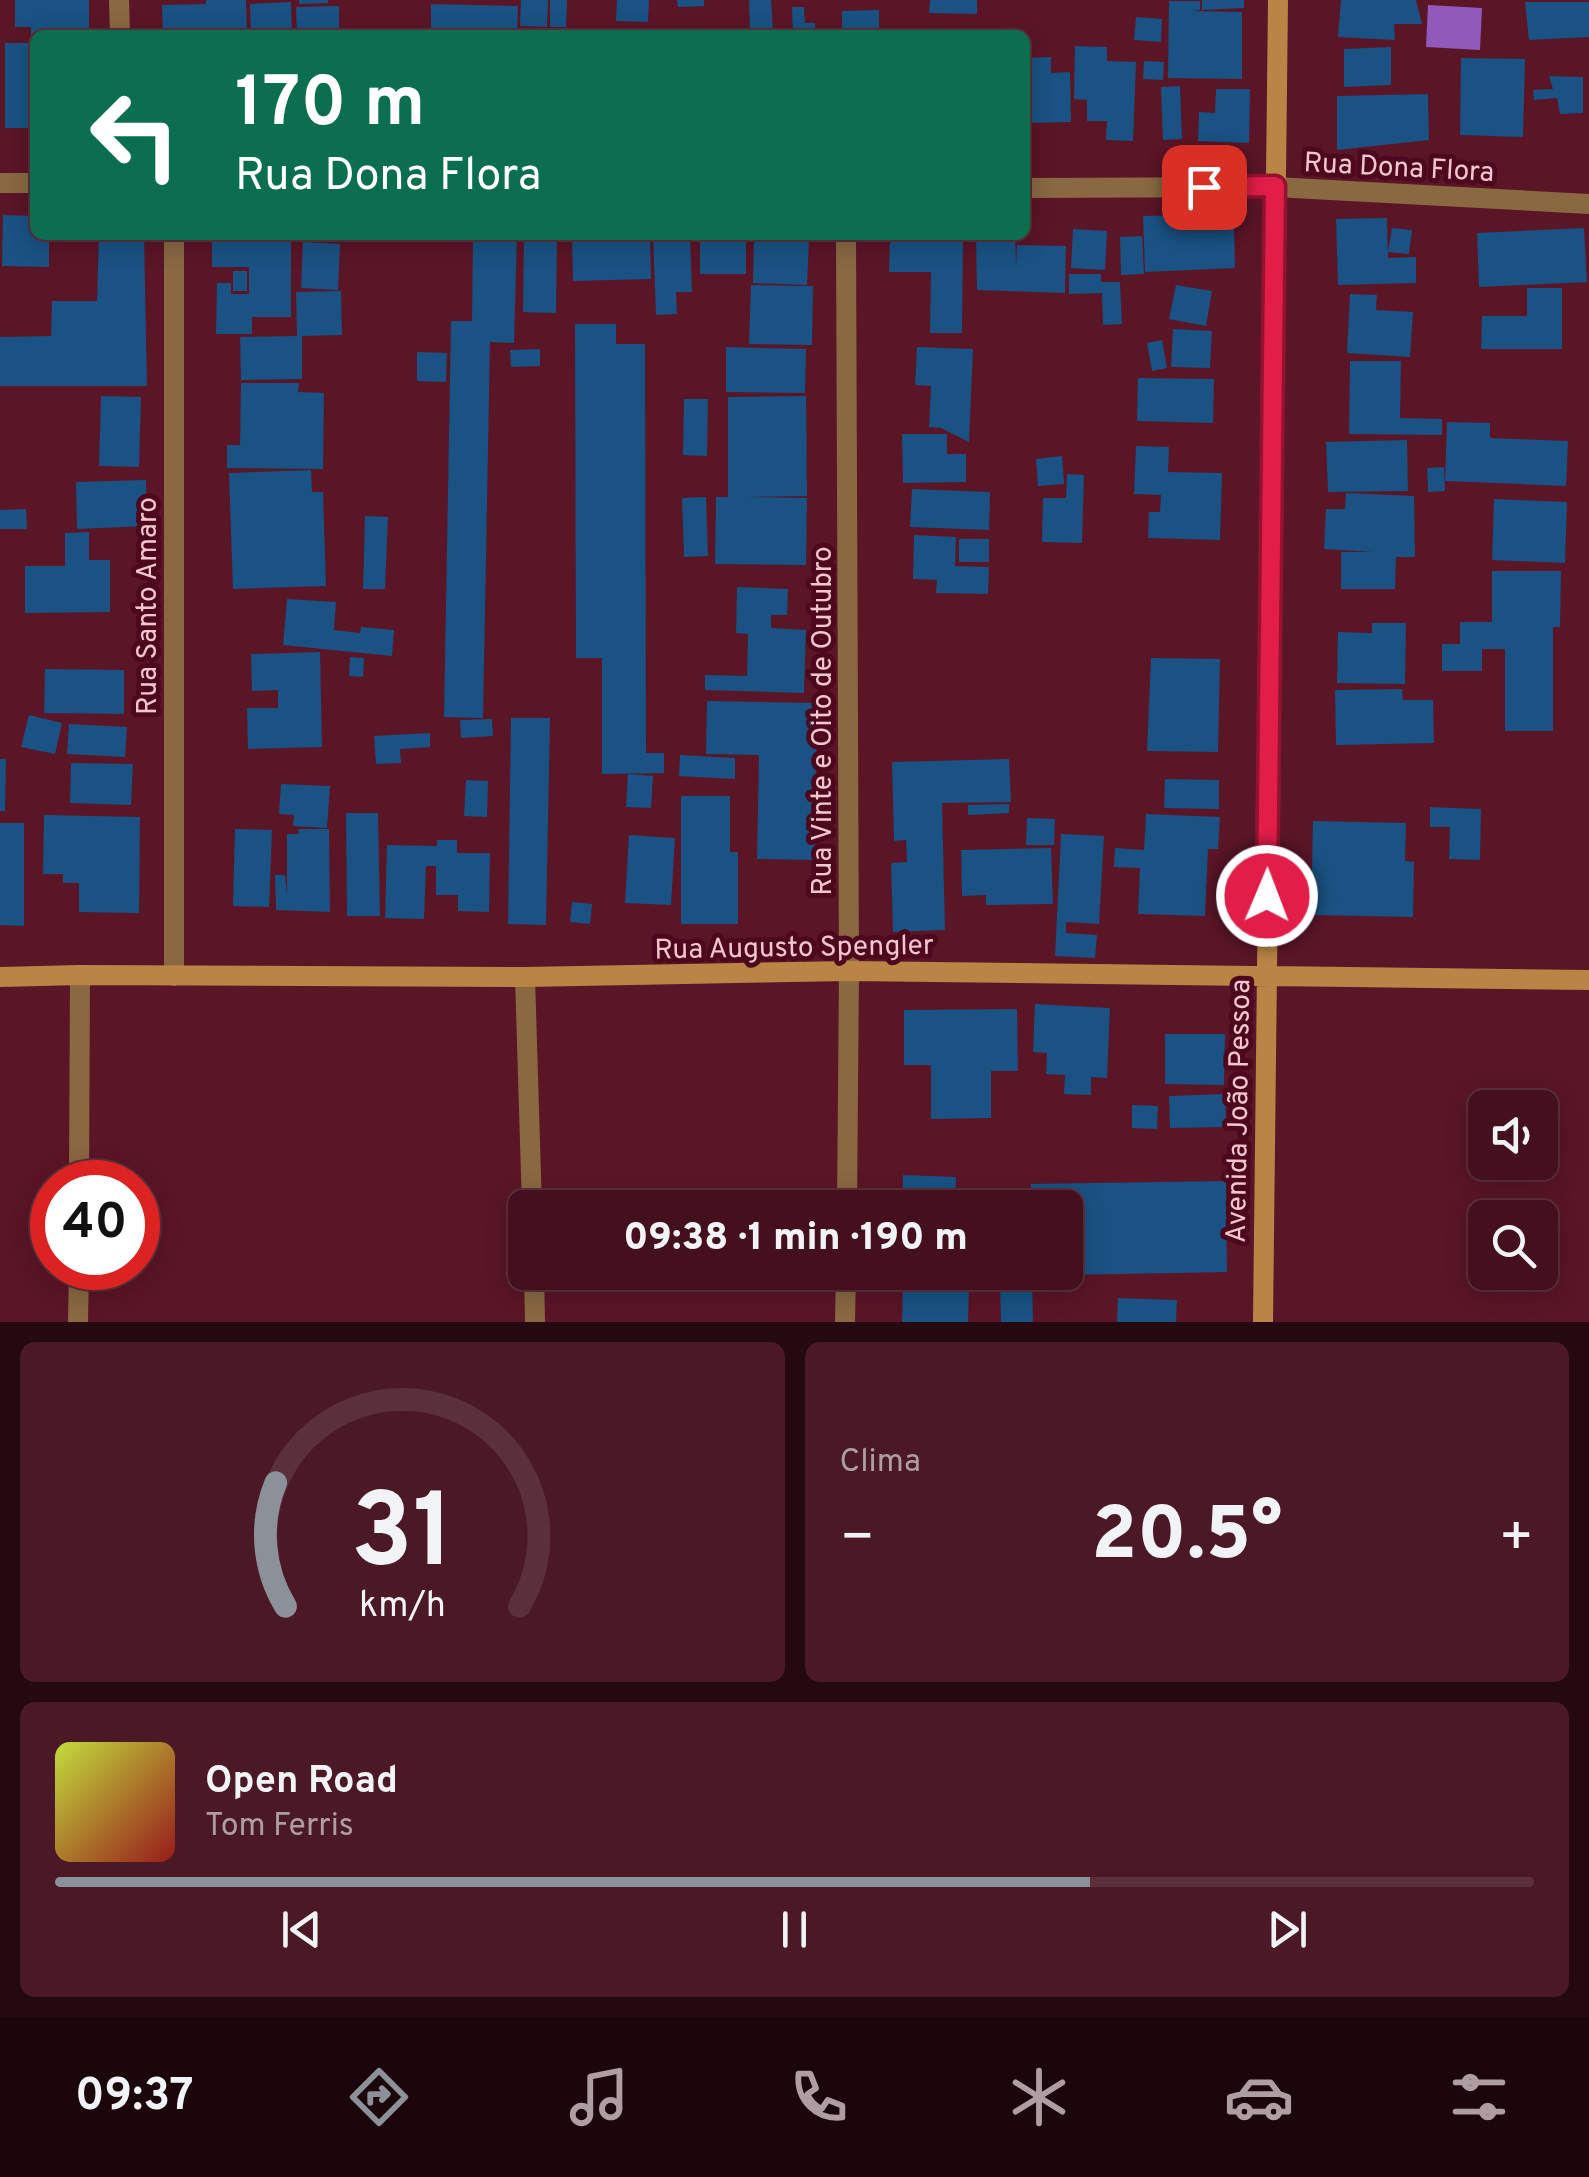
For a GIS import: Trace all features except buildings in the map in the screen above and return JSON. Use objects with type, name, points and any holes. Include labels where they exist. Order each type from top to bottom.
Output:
[{"type":"street","points":[[119,0],[120,30]]},
{"type":"street","name":"Avenida João Pessoa","points":[[1262,1322],[1278,0]]},
{"type":"street","points":[[0,183],[30,183]]},
{"type":"street","name":"Rua Dona Flora","points":[[1030,188],[1275,186],[1589,204]]},
{"type":"street","name":"Rua Santo Amaro","points":[[174,240],[174,976]]},
{"type":"street","name":"Rua Vinte e Oito de Outubro","points":[[846,240],[850,972],[847,1190]]},
{"type":"street","name":"Rua Augusto Spengler","points":[[0,977],[525,977],[850,972],[1589,980]]},
{"type":"street","points":[[79,1160],[80,974]]},
{"type":"street","points":[[525,977],[531,1190]]},
{"type":"street","points":[[78,1322],[79,1290]]},
{"type":"street","points":[[534,1290],[535,1322]]},
{"type":"street","points":[[846,1290],[846,1322]]},
{"type":"shaded area","points":[[1428,5],[1482,8],[1480,50],[1426,47]]},
{"type":"route","points":[[1204,187],[1275,186],[1267,896]]}]
